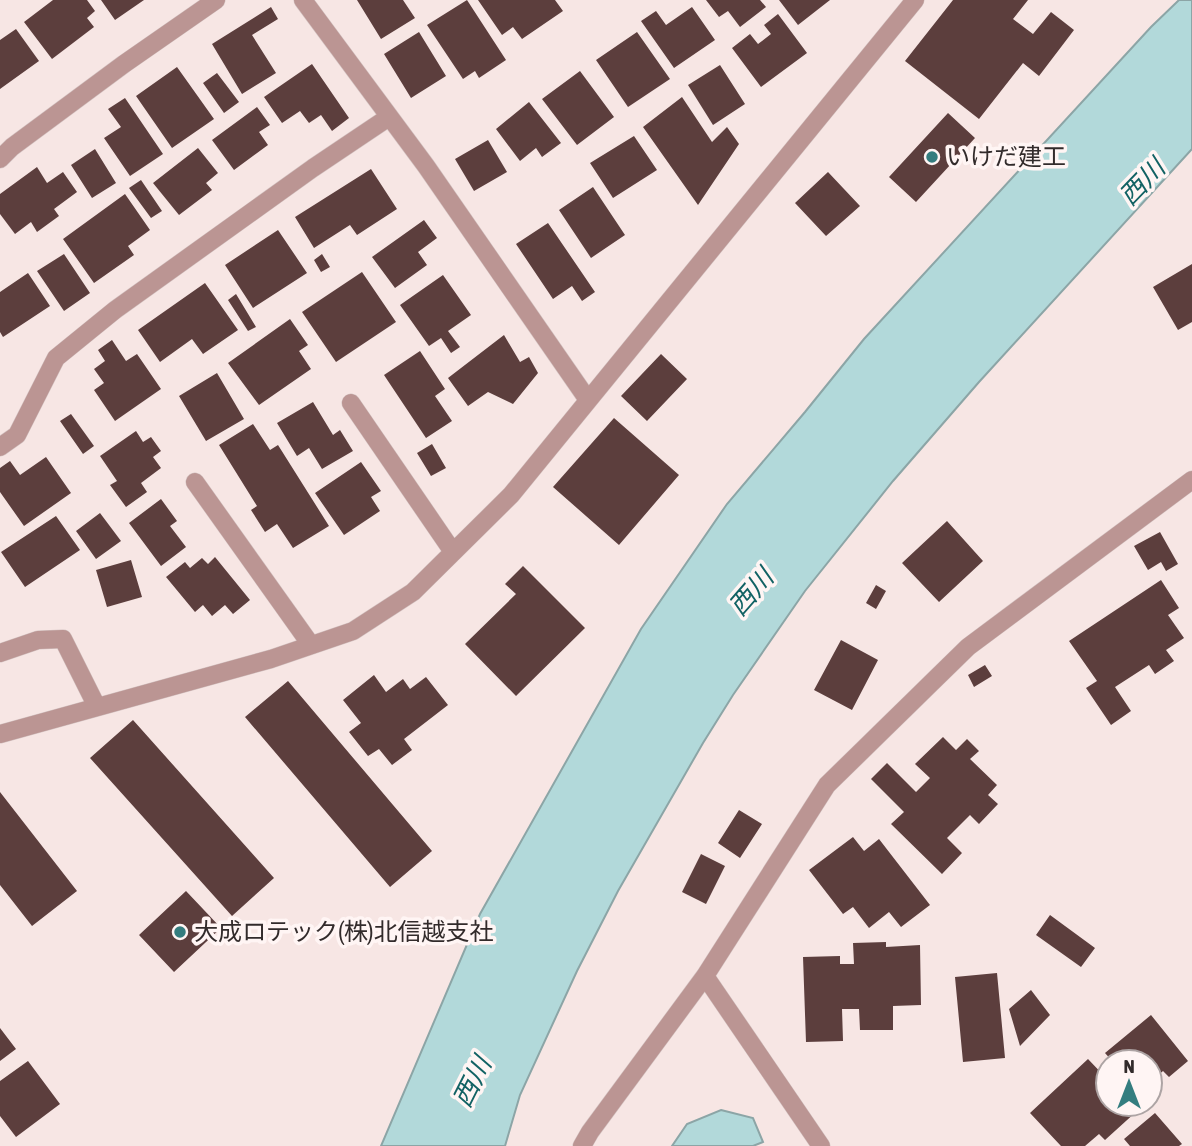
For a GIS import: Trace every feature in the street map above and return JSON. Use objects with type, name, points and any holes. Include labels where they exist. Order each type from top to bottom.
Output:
[{"type":"street","points":[[0,159],[12,147],[113,72],[216,0]]},
{"type":"street","points":[[303,0],[426,166],[588,400]]},
{"type":"street","points":[[0,734],[271,659],[353,631],[413,592],[511,495],[915,0]]},
{"type":"street","points":[[0,447],[17,435],[56,358],[115,310],[389,117]]},
{"type":"street","points":[[351,403],[453,552]]},
{"type":"street","points":[[582,1146],[705,976],[827,785],[968,647],[1192,480]]},
{"type":"street","points":[[195,482],[311,645]]},
{"type":"street","points":[[0,653],[38,640],[62,639],[97,707]]},
{"type":"street","points":[[705,976],[821,1146]]},
{"type":"water","name":"西川","points":[[1179,0],[1192,0],[1192,149],[979,382],[893,481],[805,591],[733,695],[618,891],[577,971],[520,1095],[505,1146],[381,1146],[480,914],[641,629],[727,504],[864,339],[1151,27]]},
{"type":"water","points":[[721,1110],[753,1118],[763,1142],[753,1146],[672,1146],[687,1124]]},
{"type":"building","points":[[53,0],[87,0],[95,11],[87,18],[94,27],[52,59],[24,22]]},
{"type":"building","points":[[101,0],[144,0],[115,20]]},
{"type":"building","points":[[357,0],[403,0],[415,18],[381,39]]},
{"type":"building","points":[[467,0],[506,60],[479,78],[475,71],[463,79],[427,25]]},
{"type":"building","points":[[478,0],[555,0],[563,11],[522,39],[513,27],[502,35]]},
{"type":"building","points":[[706,0],[760,0],[766,7],[740,27],[728,11],[719,17]]},
{"type":"building","points":[[779,0],[830,0],[798,25]]},
{"type":"building","points":[[953,0],[1028,0],[1013,19],[1033,34],[1051,12],[1074,30],[1039,76],[1023,63],[979,119],[905,61]]},
{"type":"building","points":[[271,7],[278,19],[252,35],[276,73],[242,94],[212,44]]},
{"type":"building","points":[[692,7],[715,40],[674,68],[641,21],[656,11],[666,25]]},
{"type":"building","points":[[778,14],[807,53],[761,87],[732,48],[750,34],[758,44],[771,34],[764,25]]},
{"type":"building","points":[[16,29],[39,61],[0,89],[0,40]]},
{"type":"building","points":[[419,32],[446,76],[411,98],[384,54]]},
{"type":"building","points":[[637,32],[670,79],[628,107],[596,60]]},
{"type":"building","points":[[312,64],[349,118],[332,131],[321,115],[309,123],[300,111],[282,123],[264,97]]},
{"type":"building","points":[[720,65],[745,104],[713,125],[688,85]]},
{"type":"building","points":[[177,67],[214,119],[172,148],[136,96]]},
{"type":"building","points":[[580,71],[614,117],[577,145],[542,99]]},
{"type":"building","points":[[217,73],[239,102],[224,113],[203,83]]},
{"type":"building","points":[[682,97],[712,142],[727,127],[739,144],[698,205],[643,127]]},
{"type":"building","points":[[125,98],[163,154],[130,176],[104,138],[121,127],[108,109]]},
{"type":"building","points":[[529,102],[561,143],[542,157],[536,148],[520,161],[496,129]]},
{"type":"building","points":[[257,107],[270,125],[259,132],[268,145],[234,170],[212,140]]},
{"type":"building","name":"いけだ建工","points":[[948,113],[975,138],[916,202],[889,177]]},
{"type":"building","points":[[634,136],[657,170],[613,198],[590,163]]},
{"type":"building","points":[[488,140],[507,172],[474,191],[455,159]]},
{"type":"building","points":[[198,148],[218,173],[206,183],[212,190],[179,215],[153,183]]},
{"type":"building","points":[[95,149],[116,183],[92,198],[71,165]]},
{"type":"building","points":[[37,167],[47,183],[63,172],[77,192],[54,209],[59,216],[37,232],[31,222],[15,234],[0,214],[0,194]]},
{"type":"building","points":[[371,169],[397,209],[357,235],[350,225],[314,248],[295,217]]},
{"type":"building","points":[[828,172],[860,206],[826,236],[795,203]]},
{"type":"building","points":[[141,180],[162,211],[151,218],[129,188]]},
{"type":"building","points":[[593,187],[625,235],[591,258],[559,210]]},
{"type":"building","points":[[125,194],[150,230],[128,246],[134,255],[94,283],[63,239]]},
{"type":"building","points":[[424,220],[437,238],[418,252],[427,265],[395,288],[372,257]]},
{"type":"building","points":[[548,223],[595,292],[582,301],[572,286],[553,299],[516,244]]},
{"type":"building","points":[[278,230],[307,273],[253,308],[225,265]]},
{"type":"building","points":[[64,254],[90,293],[64,311],[37,271]]},
{"type":"building","points":[[322,254],[330,267],[321,272],[314,260]]},
{"type":"building","points":[[1192,264],[1192,322],[1178,330],[1153,287]]},
{"type":"building","points":[[362,272],[396,322],[336,362],[302,312]]},
{"type":"building","points":[[28,273],[50,306],[3,337],[0,332],[0,292]]},
{"type":"building","points":[[443,275],[471,315],[448,331],[460,347],[451,353],[441,338],[429,346],[400,305]]},
{"type":"building","points":[[205,283],[238,330],[203,354],[192,339],[160,362],[138,330]]},
{"type":"building","points":[[236,294],[256,327],[248,331],[228,300]]},
{"type":"building","points":[[290,319],[308,345],[299,351],[311,369],[259,405],[228,363]]},
{"type":"building","points":[[504,335],[520,362],[529,357],[538,373],[513,404],[488,392],[468,406],[448,378]]},
{"type":"building","points":[[112,340],[126,361],[137,354],[161,389],[115,421],[94,390],[104,383],[94,369],[105,361],[98,350]]},
{"type":"building","points":[[420,351],[445,389],[435,396],[452,421],[426,438],[384,375]]},
{"type":"building","points":[[661,354],[687,379],[647,421],[621,396]]},
{"type":"building","points":[[217,373],[244,419],[206,441],[179,396]]},
{"type":"building","points":[[313,402],[333,435],[340,430],[353,451],[322,469],[309,448],[297,456],[277,423]]},
{"type":"building","points":[[71,414],[94,446],[83,454],[60,421]]},
{"type":"building","points":[[614,418],[679,475],[619,545],[553,487]]},
{"type":"building","points":[[253,424],[270,450],[278,445],[329,526],[293,548],[277,524],[265,532],[251,510],[257,506],[219,445]]},
{"type":"building","points":[[136,431],[143,442],[151,437],[161,451],[153,457],[161,468],[141,483],[147,492],[126,507],[110,485],[117,481],[100,456]]},
{"type":"building","points":[[432,444],[446,468],[431,476],[417,453]]},
{"type":"building","points":[[46,457],[71,493],[24,526],[0,492],[0,468],[10,461],[20,475]]},
{"type":"building","points":[[361,462],[381,491],[371,497],[380,511],[344,535],[315,493]]},
{"type":"building","points":[[161,499],[177,521],[170,526],[186,547],[161,566],[129,523]]},
{"type":"building","points":[[100,513],[121,541],[96,559],[76,531]]},
{"type":"building","points":[[56,516],[80,550],[25,587],[1,552]]},
{"type":"building","points":[[947,521],[983,561],[939,602],[902,563]]},
{"type":"building","points":[[1160,532],[1178,564],[1166,571],[1161,562],[1148,570],[1134,546]]},
{"type":"building","points":[[215,557],[250,600],[233,614],[225,605],[212,616],[203,605],[195,612],[166,577],[185,562],[190,568],[202,558],[208,564]]},
{"type":"building","points":[[131,560],[142,597],[107,607],[96,570]]},
{"type":"building","points":[[523,566],[585,628],[516,696],[465,644],[516,594],[505,584]]},
{"type":"building","points":[[1161,580],[1179,608],[1168,615],[1184,638],[1166,650],[1174,661],[1155,674],[1149,665],[1115,687],[1131,711],[1111,725],[1086,688],[1097,681],[1069,641]]},
{"type":"building","points":[[876,585],[886,591],[876,609],[866,603]]},
{"type":"building","points":[[841,640],[878,660],[852,710],[814,690]]},
{"type":"building","points":[[985,665],[992,676],[974,687],[968,675]]},
{"type":"building","points":[[374,675],[386,692],[403,679],[410,689],[426,677],[448,705],[404,739],[412,750],[392,765],[379,749],[368,756],[349,732],[361,723],[343,700]]},
{"type":"building","points":[[288,681],[432,851],[390,887],[245,717]]},
{"type":"building","points":[[133,720],[274,878],[232,916],[90,758]]},
{"type":"building","points":[[943,737],[956,750],[967,739],[979,751],[970,759],[997,785],[988,795],[998,804],[979,824],[970,815],[947,838],[962,853],[942,874],[891,824],[904,812],[871,779],[887,763],[916,792],[930,778],[915,764]]},
{"type":"building","points":[[0,792],[77,891],[32,926],[0,885]]},
{"type":"building","points":[[739,810],[762,824],[740,858],[718,843]]},
{"type":"building","points":[[853,837],[864,851],[879,839],[930,905],[901,927],[889,912],[869,928],[853,907],[843,914],[809,870]]},
{"type":"building","points":[[701,854],[725,866],[706,904],[682,892]]},
{"type":"building","name":"大成ロテック(株)北信越支社","points":[[186,891],[221,928],[174,972],[139,935]]},
{"type":"building","points":[[1050,915],[1095,948],[1081,967],[1036,935]]},
{"type":"building","points":[[886,942],[886,947],[920,945],[921,1005],[893,1006],[893,1030],[860,1030],[859,1009],[842,1009],[843,1041],[806,1042],[803,957],[840,956],[840,964],[854,964],[853,943]]},
{"type":"building","points":[[997,973],[1005,1058],[963,1062],[955,977]]},
{"type":"building","points":[[1031,990],[1050,1015],[1020,1046],[1009,1009]]},
{"type":"building","points":[[1151,1015],[1188,1061],[1169,1077],[1164,1072],[1164,1048],[1111,1048]]},
{"type":"building","points":[[0,1028],[16,1049],[0,1061]]},
{"type":"building","points":[[1088,1059],[1094,1065],[1094,1118],[1129,1118],[1105,1140],[1099,1134],[1085,1146],[1061,1146],[1030,1113]]},
{"type":"building","points":[[28,1061],[60,1104],[16,1137],[0,1116],[0,1081]]},
{"type":"building","points":[[1149,1118],[1159,1118],[1182,1144],[1130,1146],[1124,1139]]},
{"type":"place","name":"いけだ建工","points":[[932,157]]},
{"type":"place","name":"大成ロテック(株)北信越支社","points":[[180,932]]}]
